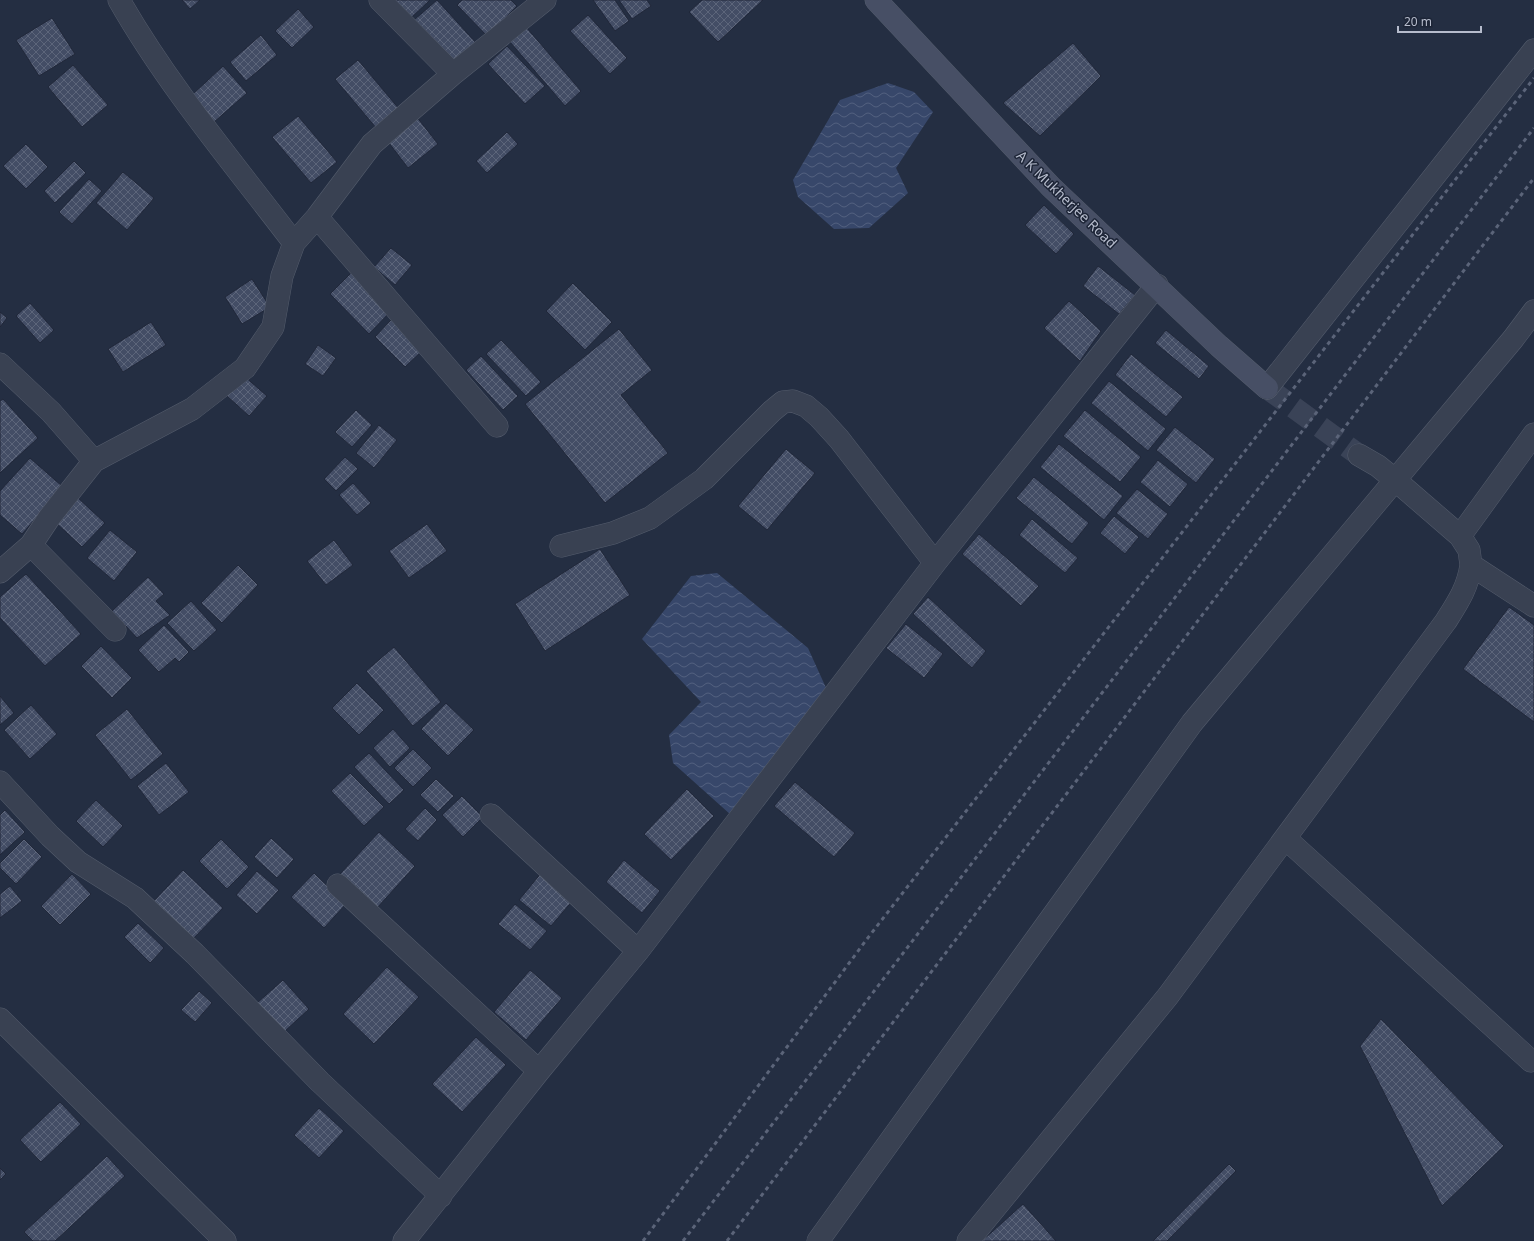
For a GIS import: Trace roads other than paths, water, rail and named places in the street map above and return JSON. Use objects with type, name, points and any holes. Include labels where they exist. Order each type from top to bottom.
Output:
[{"type":"street","points":[[119,0],[133,26],[193,111],[294,243]]},
{"type":"street","points":[[380,0],[453,74]]},
{"type":"street","points":[[0,572],[31,545],[49,518],[94,461],[192,409],[246,368],[273,327],[282,276],[294,243],[317,217],[372,144],[453,74],[545,0]]},
{"type":"street","name":"A K Mukherjee Road","points":[[876,0],[1051,187],[1219,346],[1267,388],[1534,50]]},
{"type":"street","points":[[317,217],[497,426]]},
{"type":"street","points":[[404,1241],[638,951],[935,563],[1156,285]]},
{"type":"street","points":[[818,1241],[1192,723],[1394,479],[1514,339],[1534,311]]},
{"type":"street","points":[[0,364],[51,412],[94,461]]},
{"type":"street","points":[[561,546],[613,533],[650,518],[704,479],[772,411],[784,402],[793,401],[806,406],[819,417],[839,439],[935,563]]},
{"type":"street","points":[[1460,536],[1534,434]]},
{"type":"street","points":[[968,1241],[1168,996],[1446,621],[1462,597],[1469,581],[1472,565],[1469,550],[1460,536],[1394,479],[1359,455]]},
{"type":"street","points":[[31,545],[115,630]]},
{"type":"street","points":[[1472,565],[1534,606]]},
{"type":"street","points":[[0,782],[50,836],[78,862],[106,879],[140,903],[195,954],[320,1082],[441,1196]]},
{"type":"street","points":[[491,815],[638,951]]},
{"type":"street","points":[[1286,838],[1531,1061]]},
{"type":"street","points":[[338,885],[539,1072]]},
{"type":"street","points":[[0,1020],[225,1241]]},
{"type":"water","points":[[888,83],[914,92],[933,112],[896,168],[908,193],[869,228],[834,229],[798,197],[793,180],[840,100]]},
{"type":"water","points":[[717,573],[808,648],[827,690],[731,815],[673,763],[669,735],[701,702],[642,639],[691,576]]},
{"type":"tunnel","points":[[1267,388],[1359,455]]},
{"type":"railway","points":[[643,1241],[867,939],[1534,78]]},
{"type":"railway","points":[[683,1241],[1534,128]]},
{"type":"railway","points":[[727,1241],[1534,178]]}]
